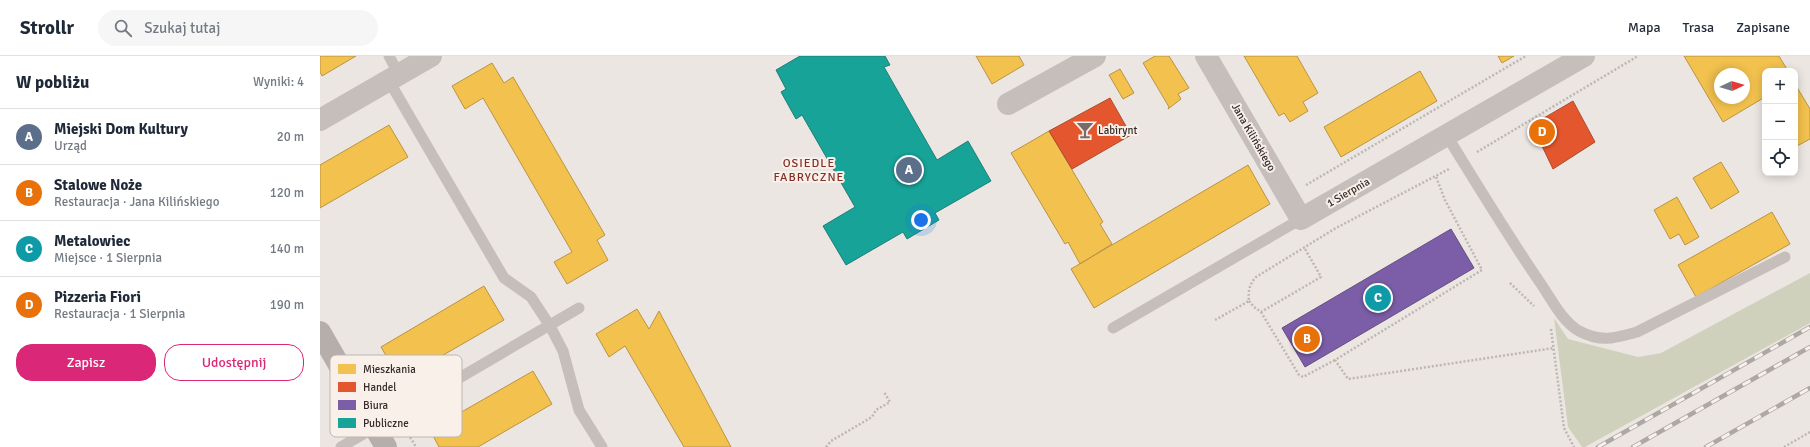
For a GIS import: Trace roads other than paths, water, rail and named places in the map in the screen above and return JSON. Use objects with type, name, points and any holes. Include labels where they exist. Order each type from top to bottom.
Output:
[{"type":"street","points":[[320,120],[392,71],[431,56]]},
{"type":"street","points":[[1008,104],[1095,56]]},
{"type":"street","name":"Jana Kilińskiego","points":[[1206,56],[1301,219]]},
{"type":"street","name":"1 Sierpnia","points":[[1301,219],[1584,56]]},
{"type":"street","points":[[320,332],[333,355]]},
{"type":"street","points":[[381,437],[386,447]]},
{"type":"lane","points":[[392,71],[504,278],[531,297],[550,326],[563,351],[579,410],[602,447]]},
{"type":"lane","points":[[1447,136],[1524,260],[1563,316],[1578,330],[1592,336],[1606,340],[1616,339],[1637,332],[1785,257]]},
{"type":"lane","name":"1 Sierpnia","points":[[1113,328],[1301,219]]},
{"type":"lane","points":[[462,377],[579,308]]},
{"type":"lane","points":[[341,447],[359,437]]},
{"type":"railway","points":[[1598,447],[1810,327]]},
{"type":"railway","points":[[1633,447],[1810,347]]},
{"type":"railway","points":[[1706,447],[1810,388]]},
{"type":"place","name":"Labirynt","points":[[1085,130]]},
{"type":"place","name":"Pizzeria Fiori","points":[[1542,132]]},
{"type":"place","name":"Miejski Dom Kultury","points":[[909,170]]},
{"type":"place","name":"Metalowiec","points":[[1378,298]]},
{"type":"place","name":"Stalowe Noże","points":[[1307,339]]},
{"type":"district","name":"OSIEDLE FABRYCZNE","points":[[809,170]]}]
